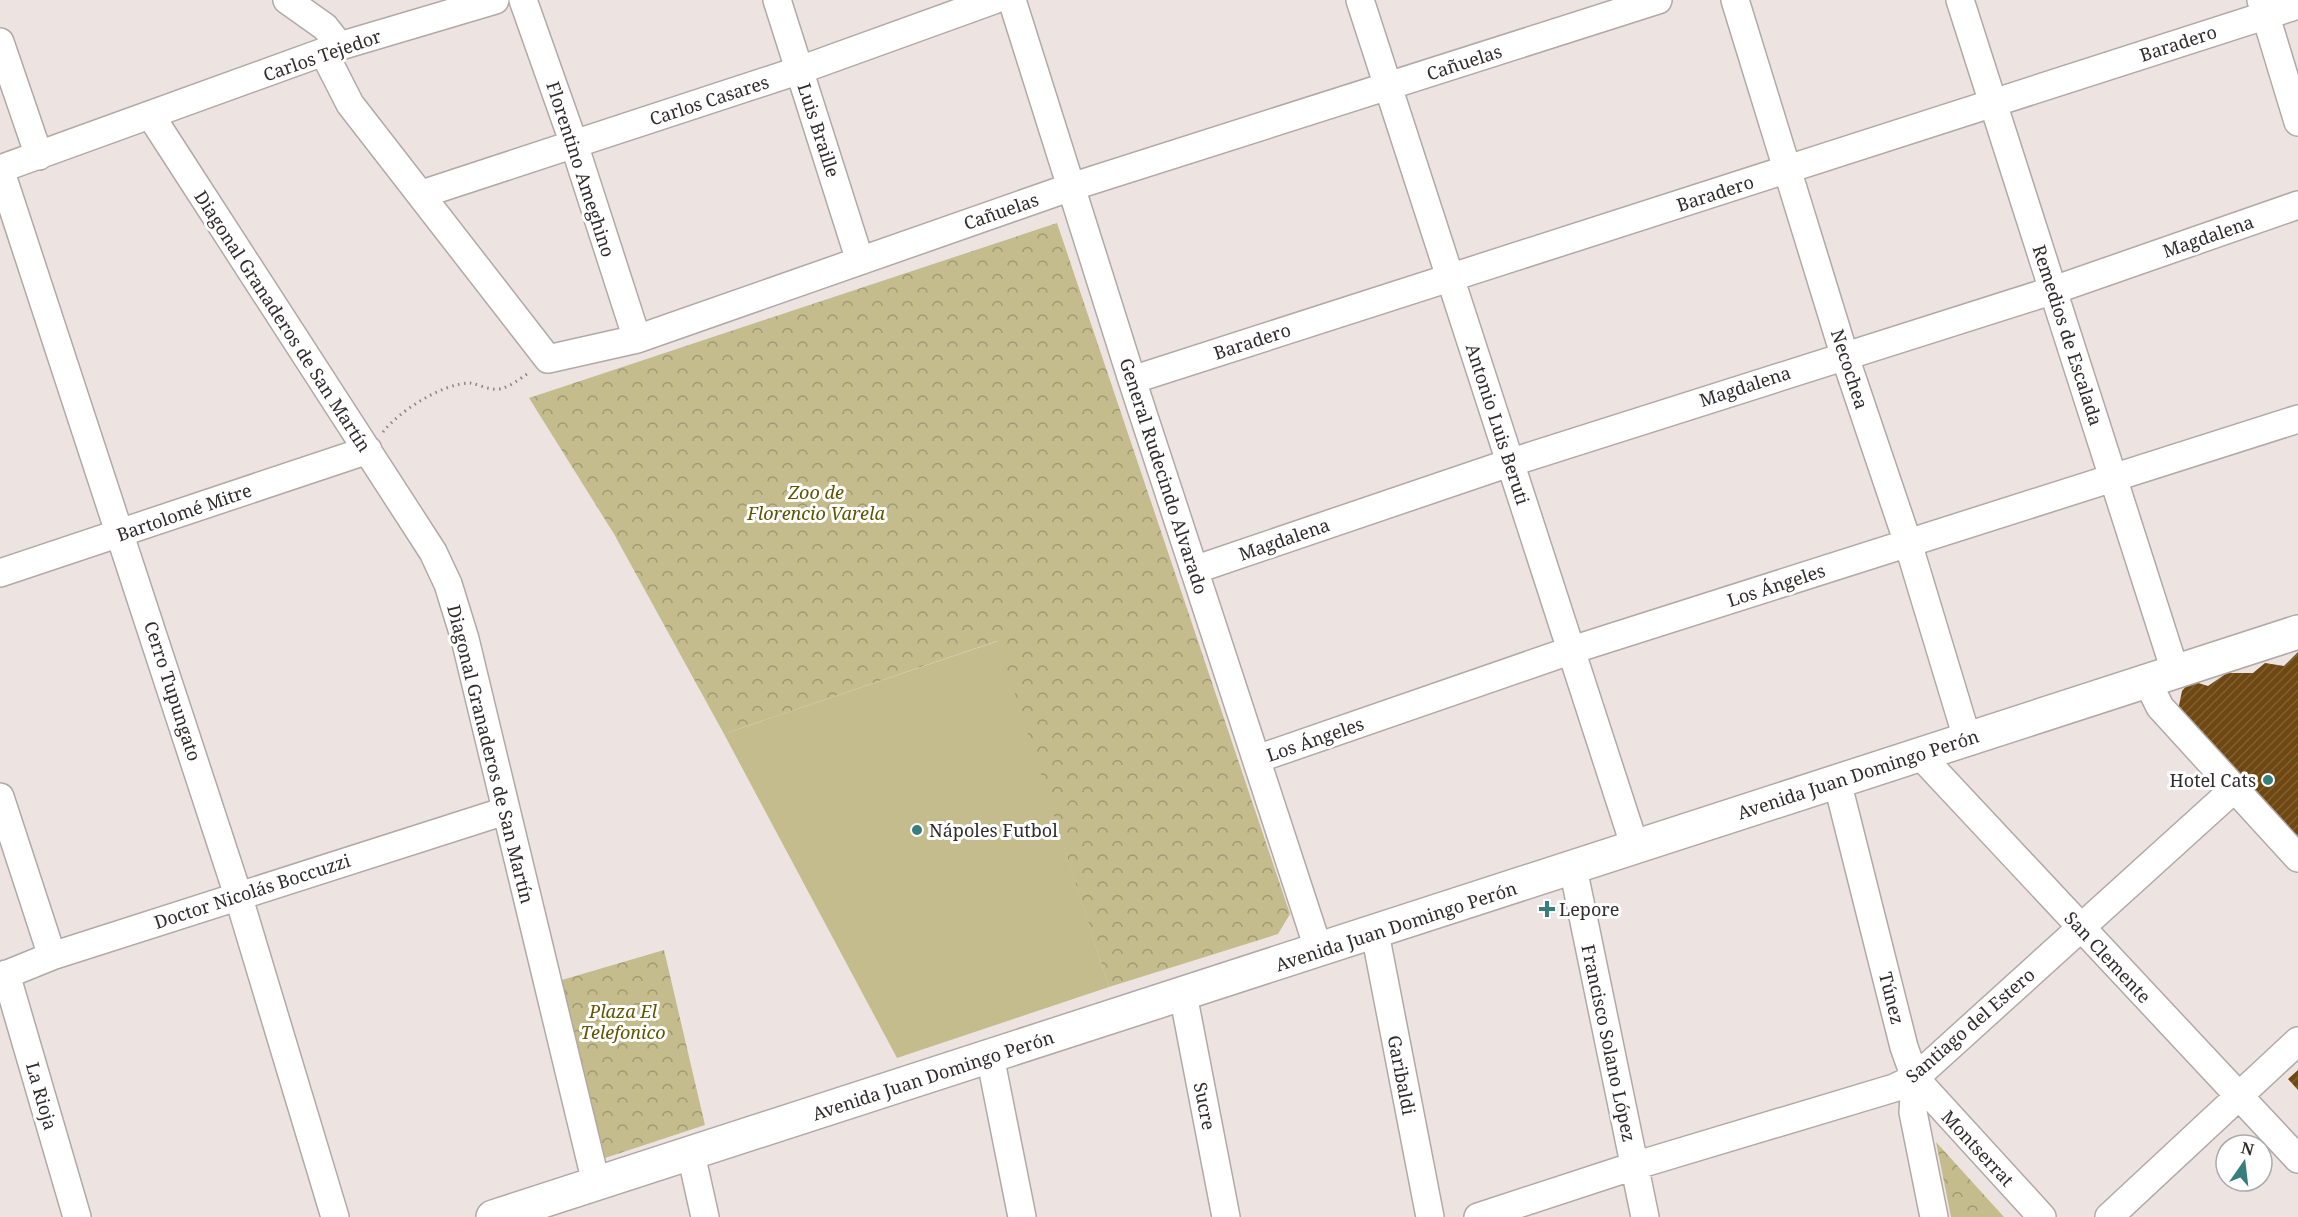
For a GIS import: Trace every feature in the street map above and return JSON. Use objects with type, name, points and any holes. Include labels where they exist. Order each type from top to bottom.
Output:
[{"type":"main road","name":"Avenida Juan Domingo Perón","points":[[493,1217],[2298,632]]},
{"type":"street","points":[[287,0],[325,27],[350,104],[548,359]]},
{"type":"street","name":"Carlos Tejedor","points":[[0,169],[332,50],[495,0]]},
{"type":"street","name":"Florentino Ameghino","points":[[523,0],[574,144],[637,339]]},
{"type":"street","name":"Luis Braille","points":[[777,0],[861,261]]},
{"type":"street","name":"Carlos Casares","points":[[422,194],[800,70],[994,0]]},
{"type":"street","name":"General Rudecindo Alvarado","points":[[1012,0],[1132,380],[1319,951]]},
{"type":"street","name":"Antonio Luis Beruti","points":[[1360,0],[1635,847]]},
{"type":"street","name":"Cañuelas","points":[[548,359],[637,339],[1071,187],[1658,0]]},
{"type":"street","name":"Necochea","points":[[1735,0],[1844,354],[1908,543],[1967,738]]},
{"type":"street","name":"Remedios de Escalada","points":[[1960,0],[2114,478],[2161,675],[2160,707],[2298,858]]},
{"type":"street","name":"Baradero","points":[[1132,380],[1993,104],[2263,7],[2298,4]]},
{"type":"street","points":[[2263,7],[2298,122]]},
{"type":"street","points":[[0,42],[39,156]]},
{"type":"street","name":"Diagonal Granaderos de San Martín","points":[[151,116],[433,552],[448,584],[465,639],[596,1183]]},
{"type":"street","name":"Cerro Tupungato","points":[[0,169],[122,534],[238,895],[335,1217]]},
{"type":"street","name":"Magdalena","points":[[1194,570],[1509,463],[1844,354],[2054,290],[2298,205]]},
{"type":"street","name":"Los Ángeles","points":[[1257,759],[1572,650],[2298,419]]},
{"type":"street","name":"Bartolomé Mitre","points":[[0,573],[368,450]]},
{"type":"street","name":"San Clemente","points":[[1919,754],[2298,1159]]},
{"type":"street","name":"Túnez","points":[[1837,781],[1904,1047],[1915,1078],[1913,1112],[1934,1217]]},
{"type":"street","name":"Santiago del Estero","points":[[1478,1217],[1634,1166],[1894,1088],[1915,1078],[2234,789]]},
{"type":"street","points":[[0,797],[52,956]]},
{"type":"street","name":"Doctor Nicolás Boccuzzi","points":[[3,975],[52,956],[238,895],[505,811]]},
{"type":"street","name":"Francisco Solano López","points":[[1573,868],[1645,1217]]},
{"type":"street","name":"Garibaldi","points":[[1375,933],[1430,1217]]},
{"type":"street","name":"La Rioja","points":[[3,975],[77,1217]]},
{"type":"street","name":"Sucre","points":[[1183,994],[1226,1217]]},
{"type":"street","points":[[2109,1217],[2298,1041]]},
{"type":"street","points":[[990,1056],[1022,1217]]},
{"type":"street","name":"Montserrat","points":[[1915,1078],[2042,1217]]},
{"type":"street","points":[[691,1154],[705,1217]]},
{"type":"path","points":[[368,450],[388,426],[418,402],[454,386],[471,383],[495,389],[511,385],[548,359]]},
{"type":"green space","name":"Zoo de Florencio Varela","points":[[1057,223],[1290,914],[1278,934],[1109,987],[997,641],[724,734],[614,534],[529,398]]},
{"type":"green space","name":"Nápoles Futbol","points":[[998,641],[1109,987],[897,1058],[724,734]]},
{"type":"green space","name":"Plaza El Telefonico","points":[[664,950],[705,1125],[599,1160],[555,982]]},
{"type":"green space","points":[[1936,1142],[2004,1217],[1951,1217]]},
{"type":"building","name":"Hotel Cats","points":[[2298,652],[2298,845],[2177,715],[2182,691],[2189,683],[2195,682],[2208,686],[2227,673],[2253,673],[2265,663],[2284,666]]},
{"type":"building","points":[[2298,1070],[2298,1090],[2288,1079]]},
{"type":"place","name":"Hotel Cats","points":[[2268,780]]},
{"type":"place","name":"Nápoles Futbol","points":[[917,830]]},
{"type":"place","name":"Lepore","points":[[1547,909]]}]
